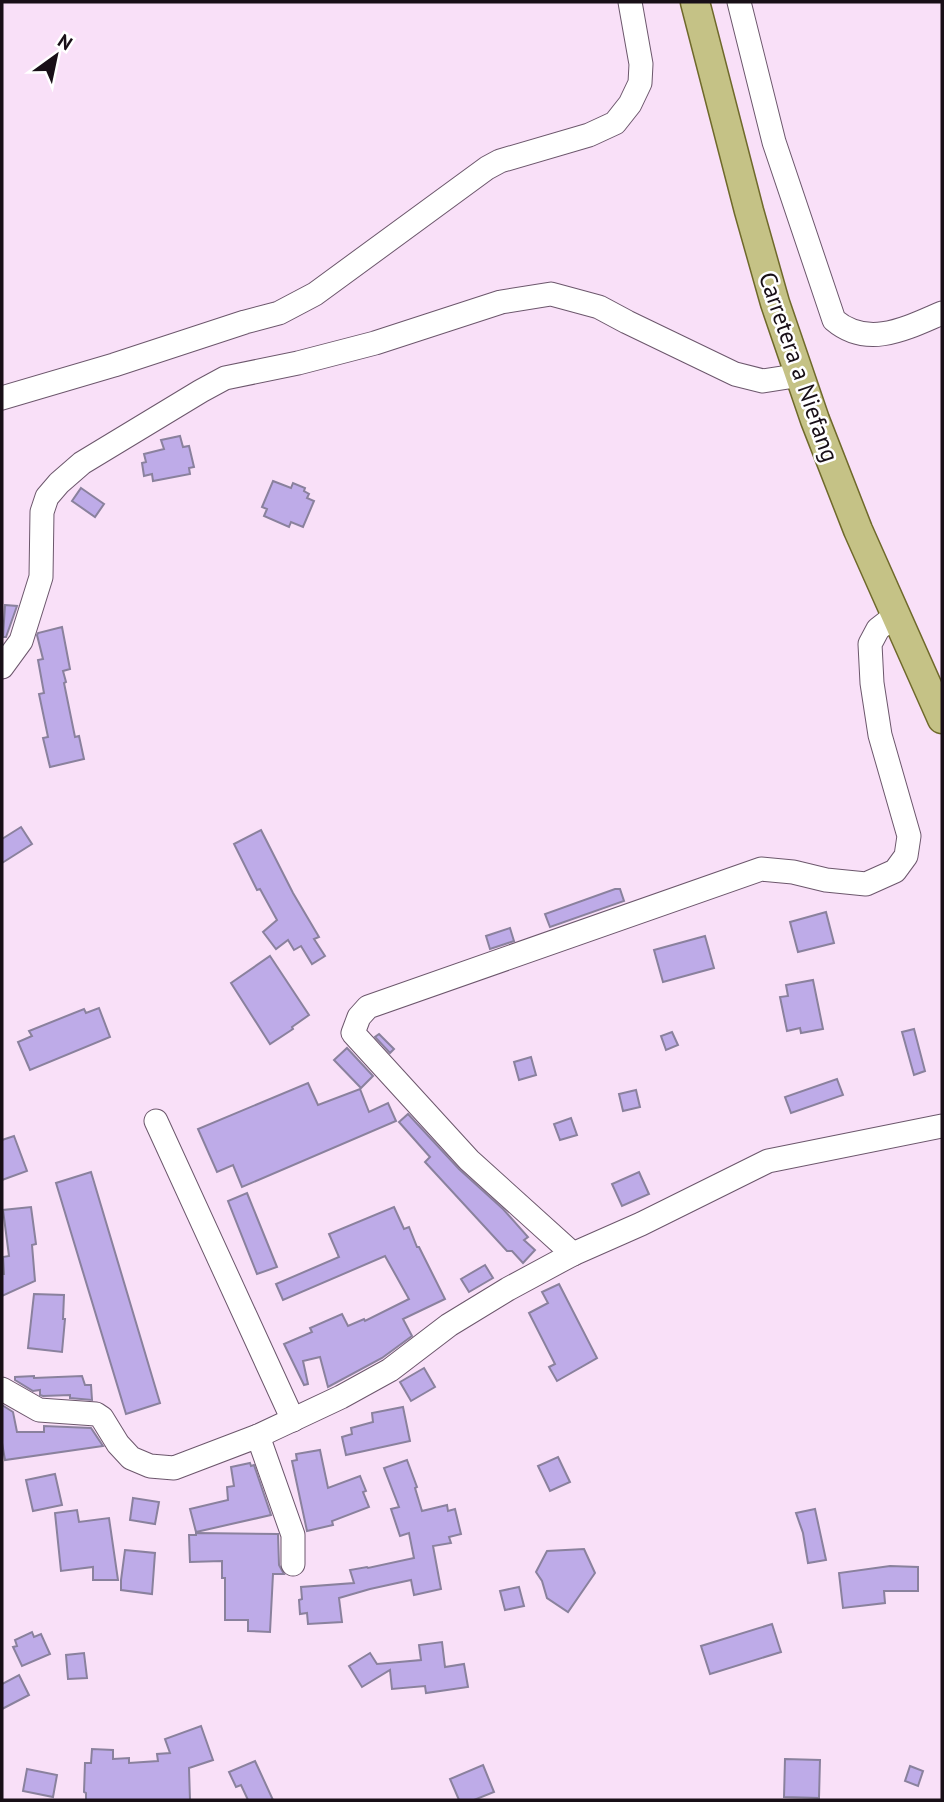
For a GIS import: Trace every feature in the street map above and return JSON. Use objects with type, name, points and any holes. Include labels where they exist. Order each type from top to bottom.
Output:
[{"type":"main road","name":"Carretera a Niefang","points":[[695,2],[752,224],[775,303],[815,420],[858,530],[942,719]]},
{"type":"street","points":[[2,398],[279,313],[315,295],[487,168],[500,161],[589,135],[615,123],[631,104],[640,83],[641,64],[630,2]]},
{"type":"street","points":[[739,2],[774,142],[834,320],[849,330],[867,336],[905,329],[942,313]]},
{"type":"street","points":[[2,667],[21,641],[41,577],[42,512],[47,497],[82,463],[225,379],[375,343],[501,302],[551,293],[599,307],[735,374],[763,381],[801,375]]},
{"type":"street","points":[[573,1254],[469,1160],[354,1033],[359,1017],[368,1007],[761,869],[866,884],[895,871],[906,856],[909,836],[880,734],[872,683],[870,644],[878,629],[896,615]]},
{"type":"street","points":[[156,1121],[293,1420]]},
{"type":"street","points":[[2,1389],[39,1410],[96,1414],[102,1418],[118,1444],[131,1458],[150,1466],[174,1468],[258,1436],[341,1397],[390,1370],[449,1325],[508,1289],[573,1254],[641,1224],[768,1161],[942,1126]]},
{"type":"street","points":[[258,1436],[293,1535],[293,1564]]},
{"type":"building","points":[[180,436],[183,447],[189,446],[194,467],[189,468],[190,474],[153,481],[152,474],[144,476],[144,454],[164,449],[161,440]]},
{"type":"building","points":[[273,481],[291,488],[293,483],[305,488],[304,491],[309,494],[307,498],[314,501],[303,527],[291,522],[289,527],[264,516],[267,509],[262,507]]},
{"type":"building","points":[[81,488],[104,504],[95,517],[72,501]]},
{"type":"building","points":[[5,605],[17,606],[6,637],[3,637]]},
{"type":"building","points":[[62,627],[70,669],[63,671],[64,683],[75,737],[79,736],[84,759],[50,767],[43,738],[48,737],[39,694],[44,693],[38,660],[43,659],[37,635]]},
{"type":"building","points":[[21,827],[32,844],[2,863],[2,839]]},
{"type":"building","points":[[261,830],[319,937],[314,939],[325,956],[312,964],[301,946],[294,950],[288,940],[276,949],[263,932],[277,920],[260,889],[257,890],[234,844]]},
{"type":"building","points":[[620,889],[624,901],[550,927],[545,914]]},
{"type":"building","points":[[826,912],[834,943],[798,952],[790,922]]},
{"type":"building","points":[[510,928],[514,941],[490,949],[486,936]]},
{"type":"building","points":[[705,936],[714,968],[663,982],[654,950]]},
{"type":"building","points":[[270,956],[309,1015],[270,1044],[231,983]]},
{"type":"building","points":[[813,980],[823,1029],[801,1033],[800,1028],[787,1031],[780,997],[788,996],[786,985]]},
{"type":"building","points":[[99,1008],[110,1037],[30,1070],[18,1042],[32,1036],[29,1031],[84,1009],[86,1013]]},
{"type":"building","points":[[914,1029],[925,1071],[914,1075],[902,1032]]},
{"type":"building","points":[[672,1032],[678,1045],[666,1050],[661,1036]]},
{"type":"building","points":[[379,1034],[394,1049],[390,1053],[375,1037]]},
{"type":"building","points":[[347,1048],[373,1076],[361,1088],[334,1060]]},
{"type":"building","points":[[531,1057],[536,1075],[519,1080],[514,1062]]},
{"type":"building","points":[[837,1079],[843,1095],[791,1113],[785,1097]]},
{"type":"building","points":[[308,1083],[318,1105],[360,1089],[369,1112],[388,1103],[396,1121],[242,1187],[233,1165],[217,1172],[198,1129]]},
{"type":"building","points":[[636,1090],[640,1107],[623,1111],[619,1094]]},
{"type":"building","points":[[408,1114],[528,1237],[524,1240],[535,1250],[523,1263],[512,1251],[507,1251],[425,1162],[430,1157],[399,1122]]},
{"type":"building","points":[[571,1118],[577,1135],[560,1140],[554,1124]]},
{"type":"building","points":[[14,1136],[27,1171],[2,1180],[2,1140]]},
{"type":"building","points":[[91,1172],[160,1403],[126,1414],[56,1183]]},
{"type":"building","points":[[639,1172],[649,1194],[622,1206],[612,1184]]},
{"type":"building","points":[[247,1193],[277,1267],[257,1274],[228,1201]]},
{"type":"building","points":[[31,1207],[36,1244],[32,1245],[35,1281],[2,1296],[3,1257],[9,1256],[3,1210]]},
{"type":"building","points":[[394,1207],[404,1229],[409,1227],[445,1299],[403,1319],[412,1336],[382,1358],[328,1387],[320,1357],[303,1361],[308,1384],[304,1385],[284,1344],[312,1332],[310,1328],[342,1314],[348,1326],[364,1319],[365,1321],[409,1299],[385,1256],[283,1300],[276,1284],[339,1257],[329,1234]]},
{"type":"building","points":[[485,1265],[493,1278],[469,1292],[461,1279]]},
{"type":"building","points":[[559,1284],[597,1358],[557,1381],[549,1367],[555,1364],[529,1313],[548,1303],[542,1292]]},
{"type":"building","points":[[34,1294],[64,1295],[62,1352],[28,1348]]},
{"type":"building","points":[[424,1368],[435,1387],[411,1401],[400,1382]]},
{"type":"building","points":[[82,1376],[85,1385],[91,1385],[92,1400],[70,1398],[70,1395],[43,1396],[40,1395],[40,1390],[33,1391],[15,1380],[15,1377]]},
{"type":"building","points":[[2,1405],[13,1412],[17,1432],[44,1432],[44,1426],[91,1428],[103,1446],[5,1460]]},
{"type":"building","points":[[403,1407],[410,1441],[346,1455],[342,1437],[352,1434],[351,1428],[373,1422],[372,1413]]},
{"type":"building","points":[[320,1450],[328,1488],[360,1476],[369,1507],[332,1521],[333,1525],[307,1531],[292,1461],[297,1460],[296,1454]]},
{"type":"building","points":[[558,1457],[570,1482],[550,1491],[538,1466]]},
{"type":"building","points":[[407,1460],[422,1511],[447,1505],[448,1511],[455,1509],[461,1534],[449,1537],[451,1543],[433,1546],[441,1589],[414,1595],[411,1580],[370,1589],[339,1598],[342,1622],[308,1624],[307,1613],[300,1614],[301,1587],[354,1583],[350,1570],[414,1558],[409,1533],[400,1536],[391,1509],[399,1507],[384,1468]]},
{"type":"building","points":[[250,1463],[251,1466],[254,1465],[271,1515],[196,1532],[190,1509],[228,1500],[227,1487],[234,1486],[231,1467]]},
{"type":"building","points":[[55,1474],[62,1505],[33,1511],[26,1480]]},
{"type":"building","points":[[133,1498],[159,1502],[155,1524],[130,1520]]},
{"type":"building","points":[[815,1509],[826,1560],[808,1563],[803,1533],[796,1513]]},
{"type":"building","points":[[77,1510],[79,1522],[109,1518],[118,1580],[93,1580],[93,1567],[61,1571],[55,1513]]},
{"type":"building","points":[[278,1534],[279,1565],[284,1574],[273,1574],[270,1632],[248,1631],[248,1620],[225,1620],[225,1578],[222,1578],[222,1561],[190,1562],[189,1535]]},
{"type":"building","points":[[584,1549],[595,1573],[568,1612],[547,1598],[536,1572],[547,1551]]},
{"type":"building","points":[[125,1550],[155,1553],[152,1594],[121,1590]]},
{"type":"building","points":[[890,1566],[918,1567],[918,1591],[884,1591],[885,1603],[843,1608],[839,1573]]},
{"type":"building","points":[[519,1587],[524,1606],[505,1610],[500,1591]]},
{"type":"building","points":[[772,1624],[781,1652],[710,1674],[701,1646]]},
{"type":"building","points":[[32,1632],[34,1637],[41,1634],[50,1654],[22,1666],[13,1647],[17,1646],[15,1640]]},
{"type":"building","points":[[442,1642],[445,1667],[464,1664],[468,1687],[426,1693],[425,1686],[392,1689],[390,1670],[362,1687],[349,1666],[370,1653],[377,1664],[421,1660],[419,1645]]},
{"type":"building","points":[[84,1653],[87,1678],[68,1679],[66,1655]]},
{"type":"building","points":[[19,1675],[29,1695],[2,1709],[2,1684]]},
{"type":"building","points":[[201,1726],[213,1760],[189,1768],[190,1800],[86,1800],[85,1763],[91,1763],[92,1749],[113,1750],[113,1759],[129,1758],[129,1763],[158,1761],[157,1754],[170,1753],[165,1739]]},
{"type":"building","points":[[785,1759],[820,1760],[819,1798],[784,1797]]},
{"type":"building","points":[[255,1761],[273,1800],[248,1800],[241,1785],[236,1787],[229,1772]]},
{"type":"building","points":[[483,1765],[494,1792],[474,1800],[459,1800],[450,1779]]},
{"type":"building","points":[[910,1766],[923,1771],[918,1786],[905,1781]]},
{"type":"building","points":[[27,1769],[57,1775],[53,1797],[23,1791]]}]
